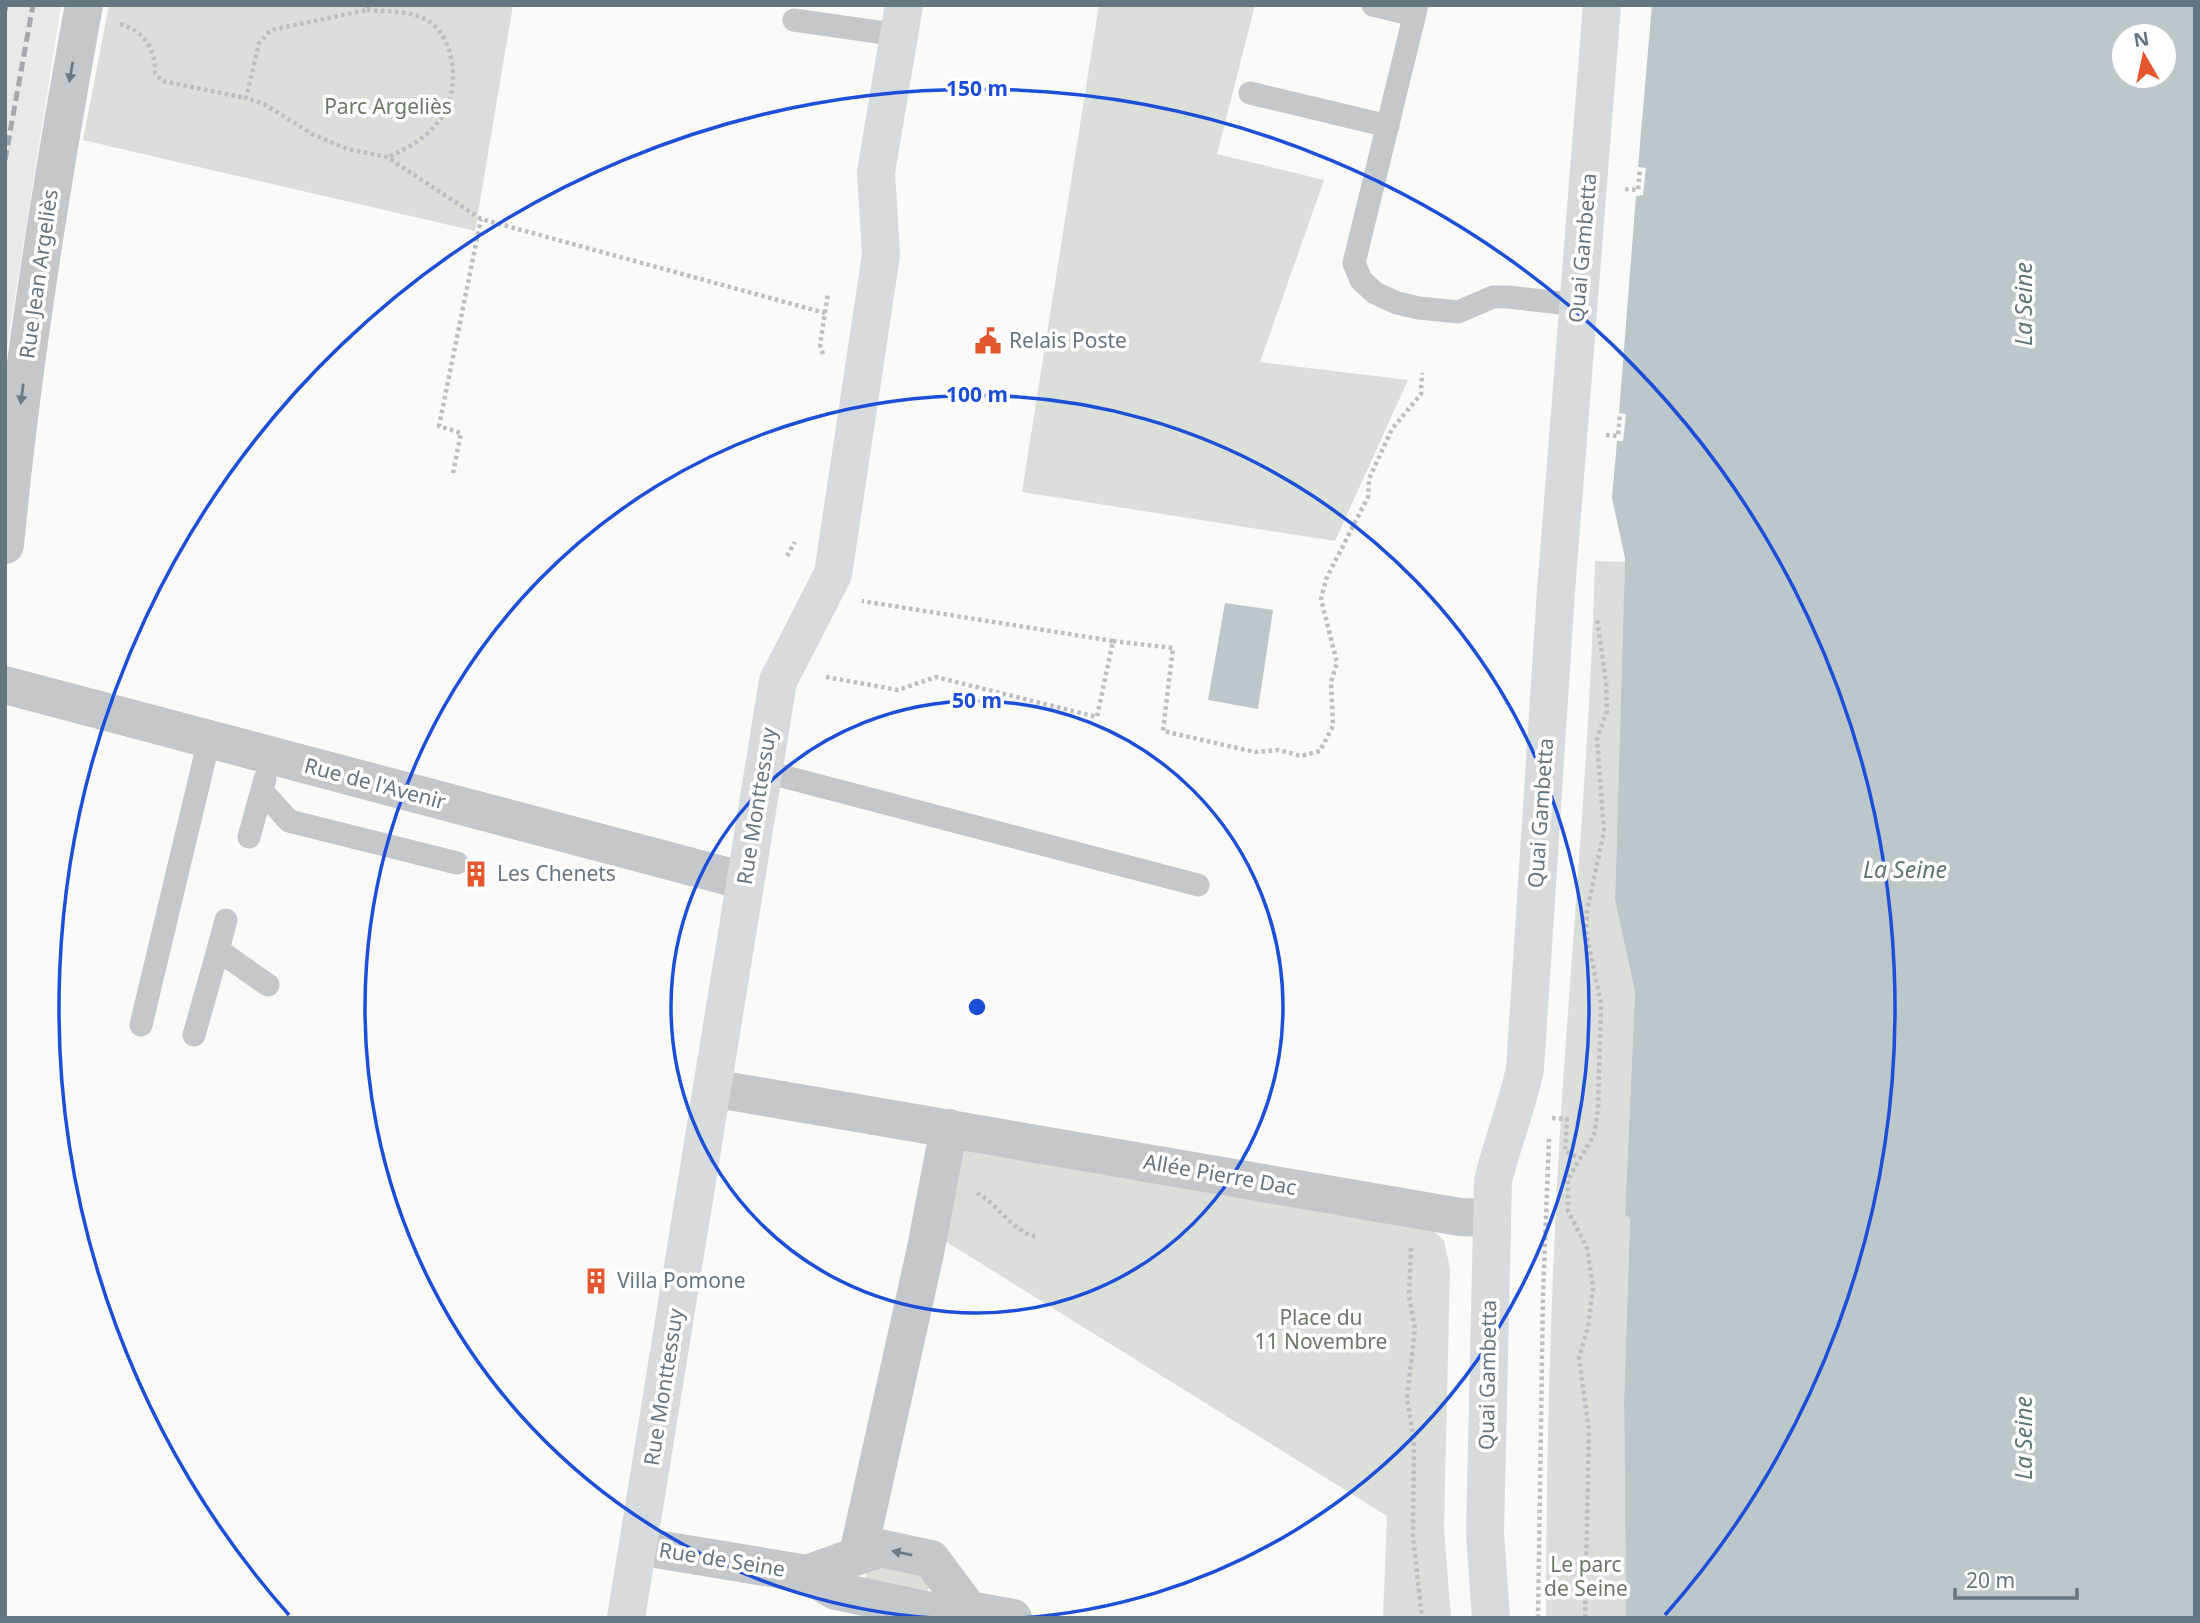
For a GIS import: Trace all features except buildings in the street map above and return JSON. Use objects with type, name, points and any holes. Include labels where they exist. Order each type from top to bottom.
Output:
[{"type":"main road","name":"Quai Gambetta","points":[[1490,1618],[1485,1534],[1493,1181],[1502,1143],[1518,1102],[1524,1069],[1602,5]]},
{"type":"main road","name":"Rue Monttessuy","points":[[626,1618],[778,681],[833,574],[881,255],[876,172],[901,20]]},
{"type":"street","name":"Rue Jean Argeliès","points":[[5,545],[26,362],[83,10]]},
{"type":"street","name":"Rue de l'Avenir","points":[[5,685],[209,740],[266,773],[745,881]]},
{"type":"street","name":"Allée Pierre Dac","points":[[712,1088],[1460,1217],[1491,1219]]},
{"type":"street","points":[[858,1554],[949,1128]]},
{"type":"street","name":"Rue de Seine","points":[[638,1546],[807,1574],[836,1591],[940,1613],[969,1610],[1013,1618]]},
{"type":"street","name":"Rue de Seine","points":[[807,1574],[880,1548],[931,1559],[969,1610]]},
{"type":"lane","points":[[1373,5],[1415,10],[1354,263],[1361,280],[1375,293],[1397,303],[1441,311],[1464,311],[1493,298],[1579,305]]},
{"type":"lane","points":[[794,20],[901,20]]},
{"type":"lane","points":[[1250,93],[1388,126]]},
{"type":"lane","points":[[141,1025],[209,740]]},
{"type":"lane","points":[[763,771],[1198,886]]},
{"type":"lane","points":[[249,837],[266,773]]},
{"type":"lane","points":[[266,773],[289,821],[457,863]]},
{"type":"lane","points":[[194,1035],[226,920]]},
{"type":"lane","points":[[218,950],[268,985]]},
{"type":"path","points":[[246,98],[259,43],[271,30],[367,8],[412,14],[429,21],[441,33],[450,50],[453,70],[445,112],[410,148],[387,157]]},
{"type":"path","points":[[83,10],[136,28],[156,56],[155,73],[162,81],[264,104],[324,139],[347,149],[387,157],[481,219],[825,313],[828,293]]},
{"type":"path","points":[[1632,190],[1638,190],[1640,169]]},
{"type":"path","points":[[453,473],[461,433],[439,426],[481,219]]},
{"type":"path","points":[[825,590],[867,603],[1172,648],[1163,730],[1255,752],[1278,750],[1301,755],[1320,751],[1334,726],[1331,682],[1337,663],[1321,599],[1326,579],[1368,497],[1369,479],[1392,429],[1421,394],[1422,373]]},
{"type":"path","points":[[1604,435],[1618,436],[1620,414]]},
{"type":"path","points":[[1586,1618],[1589,1430],[1579,1358],[1588,1327],[1592,1288],[1587,1248],[1568,1211],[1568,1180],[1594,1135],[1601,1036],[1601,1004],[1586,932],[1587,911],[1604,831],[1597,739],[1607,711],[1606,682],[1595,604]]},
{"type":"path","points":[[784,670],[898,690],[936,677],[1097,717],[1113,641]]},
{"type":"path","points":[[1551,1118],[1567,1119],[1565,1151],[1579,1158]]},
{"type":"path","points":[[939,1183],[975,1193],[993,1202],[1020,1231],[1038,1237]]},
{"type":"path","points":[[1415,1209],[1408,1270],[1415,1328],[1407,1398],[1415,1442],[1413,1536],[1422,1618]]},
{"type":"shaded area","points":[[5,5],[61,5],[5,360]]},
{"type":"green space","name":"Parc Argeliès","points":[[109,5],[513,5],[475,231],[83,140]]},
{"type":"green space","points":[[1099,5],[1255,5],[1217,154],[1324,180],[1260,362],[1408,380],[1335,541],[1022,492]]},
{"type":"green space","name":"Le parc de Seine","points":[[1595,561],[1625,562],[1615,900],[1635,992],[1625,1215],[1630,1218],[1624,1401],[1626,1618],[1546,1618],[1554,1239],[1585,768]]},
{"type":"green space","name":"Place du 11 Novembre","points":[[965,1146],[1427,1226],[1444,1240],[1450,1269],[1444,1528],[1451,1618],[1383,1618],[1387,1516],[945,1241]]},
{"type":"green space","points":[[869,1561],[923,1569],[930,1583],[928,1591],[865,1580]]},
{"type":"water","name":"La Seine","points":[[1652,5],[2195,5],[2195,1618],[1626,1618],[1624,1401],[1630,1218],[1625,1215],[1635,992],[1615,900],[1625,558],[1612,498],[1617,441],[1623,441],[1626,414],[1619,413],[1636,196],[1643,195],[1646,168],[1638,167]]},
{"type":"water","points":[[1225,603],[1273,610],[1258,709],[1208,700]]},
{"type":"railway","points":[[5,11],[6,5]]},
{"type":"railway","points":[[5,160],[33,5]]},
{"type":"place","name":"Relais Poste","points":[[988,341]]},
{"type":"place","name":"Les Chenets","points":[[476,874]]},
{"type":"place","name":"Villa Pomone","points":[[596,1281]]}]
